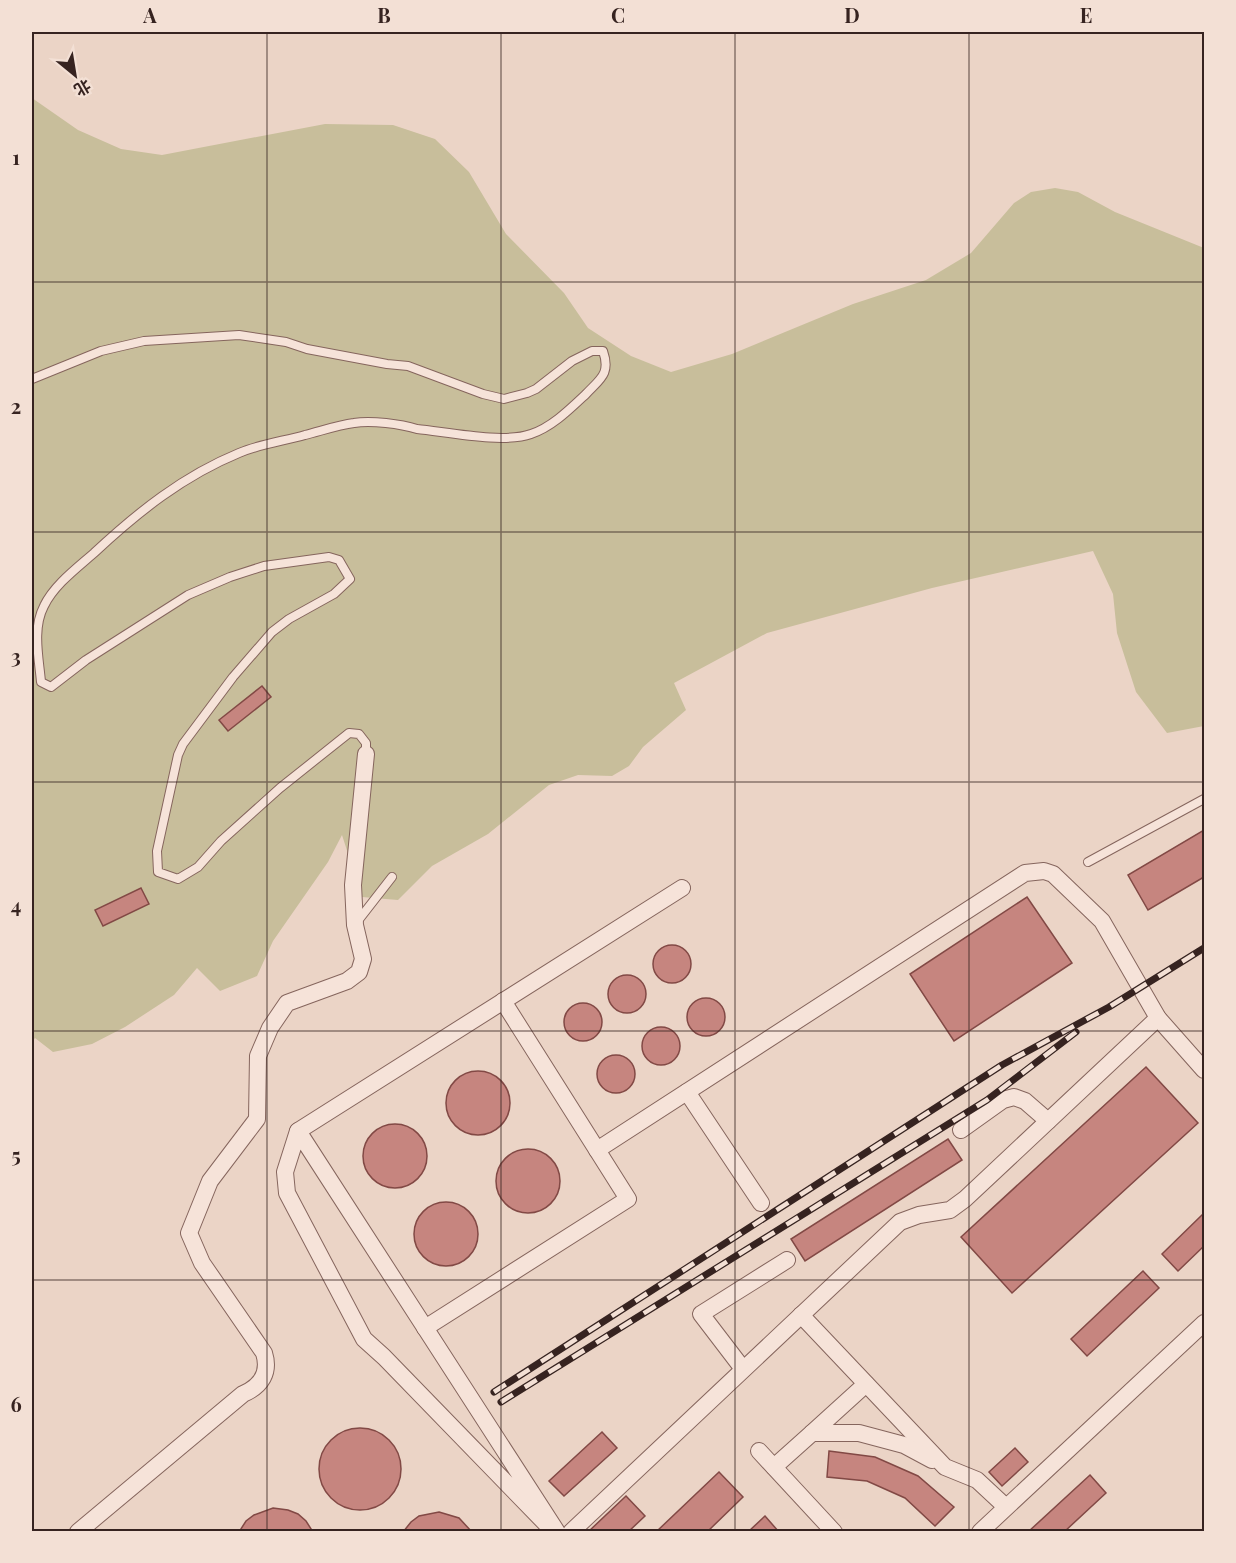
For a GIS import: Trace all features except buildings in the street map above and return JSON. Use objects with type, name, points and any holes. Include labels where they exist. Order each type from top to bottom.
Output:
[{"type":"street","points":[[78,1532],[243,1394],[259,1385],[264,1378],[266,1370],[264,1353],[202,1263],[189,1233],[210,1181],[257,1119],[258,1056],[270,1028],[287,1003],[347,981],[358,972],[363,958],[355,925],[353,885],[366,754]]},
{"type":"street","points":[[597,1150],[1025,873],[1034,870],[1053,874],[1102,921],[1158,1018],[1204,1070]]},
{"type":"street","points":[[556,1532],[364,1340],[287,1193],[285,1172],[298,1131],[682,888]]},
{"type":"street","points":[[425,1328],[628,1199],[503,1001]]},
{"type":"street","points":[[571,1532],[900,1222],[919,1215],[950,1210],[965,1199],[1158,1018]]},
{"type":"street","points":[[687,1092],[761,1203]]},
{"type":"street","points":[[961,1130],[1003,1100],[1014,1097],[1025,1101],[1048,1121]]},
{"type":"street","points":[[298,1131],[556,1532]]},
{"type":"street","points":[[743,1369],[701,1314],[787,1260]]},
{"type":"street","points":[[801,1316],[945,1467]]},
{"type":"street","points":[[980,1532],[1204,1323]]},
{"type":"street","points":[[774,1467],[866,1384]]},
{"type":"street","points":[[812,1433],[859,1433],[904,1445],[945,1467],[977,1480],[1006,1507]]},
{"type":"street","points":[[759,1451],[834,1532]]},
{"type":"lane","points":[[32,380],[101,351],[144,341],[239,335],[286,342],[307,349],[387,364],[408,366],[483,394],[504,399],[527,393],[572,361],[592,351],[603,351],[607,362],[605,374],[573,407],[554,422],[523,437],[501,438],[417,429],[406,425],[355,422],[242,452],[220,461],[169,489],[134,516],[53,592],[44,605],[37,639],[41,682],[51,687],[86,660],[188,596],[230,577],[264,566],[329,557],[339,560],[350,579],[334,594],[289,619],[272,632],[233,677],[183,744],[178,755],[158,851],[158,872],[168,877],[178,879],[198,867],[220,841],[280,788],[349,733],[359,734],[366,743],[366,754]]},
{"type":"lane","points":[[1088,862],[1204,799]]},
{"type":"lane","points":[[355,925],[392,877]]},
{"type":"shaded area","points":[[32,98],[78,130],[121,149],[162,155],[325,124],[393,125],[435,139],[469,172],[506,234],[564,293],[588,328],[631,356],[671,372],[732,354],[853,304],[926,280],[971,253],[1014,203],[1031,192],[1055,188],[1078,192],[1115,212],[1204,248],[1204,726],[1167,733],[1136,692],[1117,633],[1113,594],[1093,551],[932,588],[767,633],[674,683],[686,710],[643,747],[629,766],[612,776],[578,775],[549,785],[488,834],[432,866],[398,900],[362,897],[342,835],[328,862],[273,941],[257,976],[220,991],[197,968],[174,995],[125,1027],[92,1044],[53,1052],[35,1038],[32,1042]]},
{"type":"railway","points":[[494,1392],[1002,1065],[1109,1007],[1204,948]]},
{"type":"railway","points":[[501,1402],[987,1100],[1076,1032]]}]
